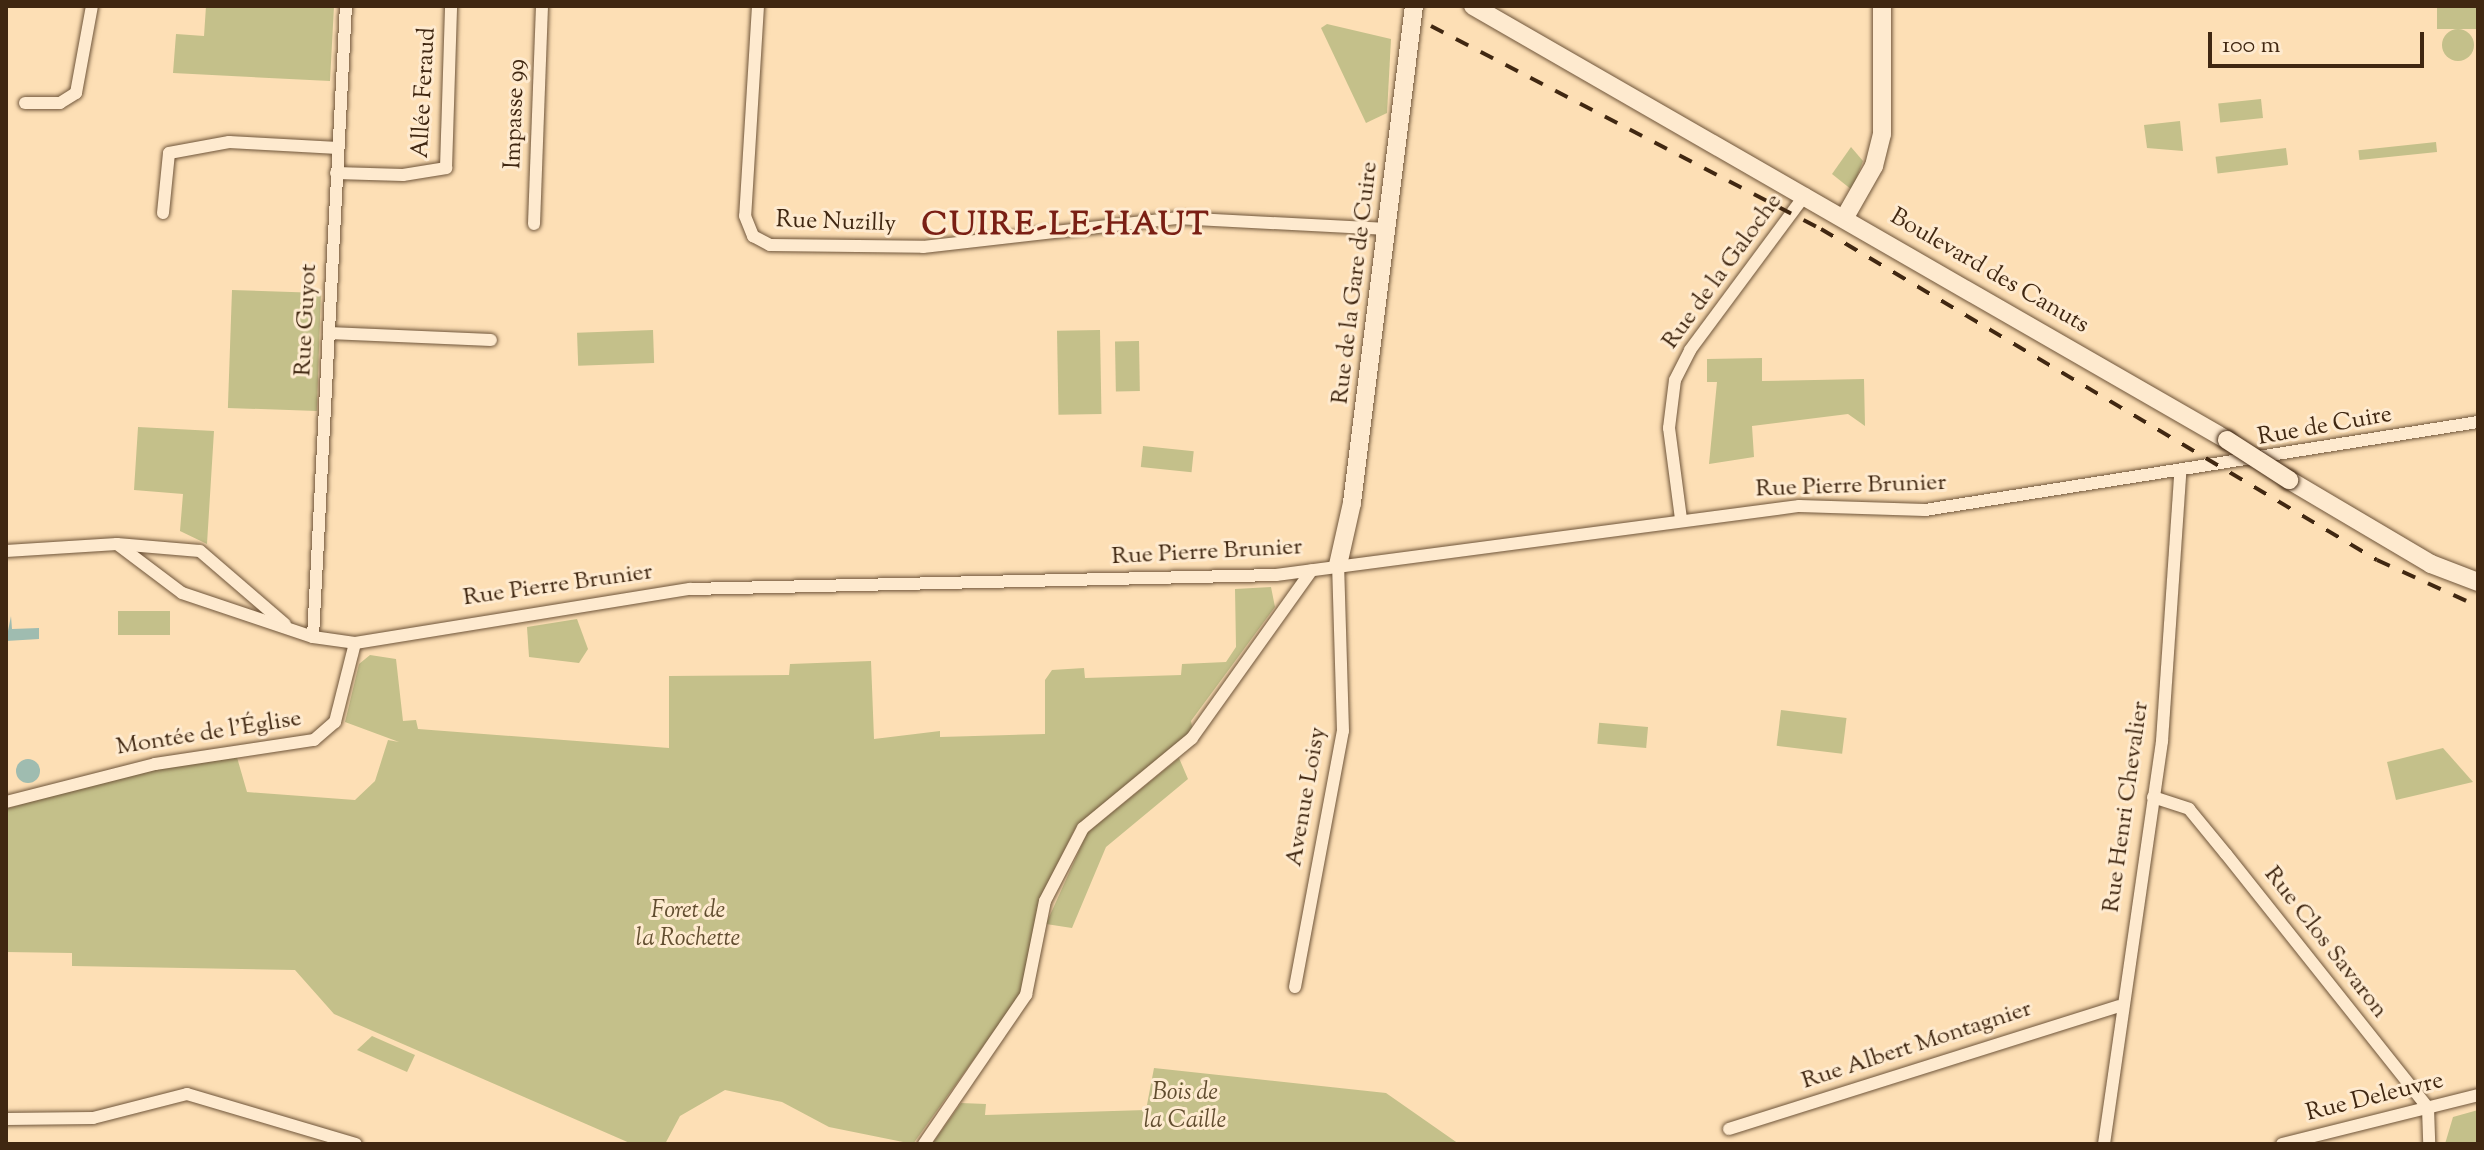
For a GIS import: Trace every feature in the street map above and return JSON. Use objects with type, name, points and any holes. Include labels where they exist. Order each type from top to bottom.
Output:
[{"type":"main road","name":"Rue de la Gare de Cuire","points":[[1338,565],[1388,229],[1414,6]]},
{"type":"main road","name":"Boulevard des Canuts","points":[[1473,6],[1806,194],[2227,440],[2431,564],[2478,582]]},
{"type":"main road","points":[[1882,6],[1884,54]]},
{"type":"main road","points":[[1845,217],[1880,147],[1884,54],[1890,6]]},
{"type":"street","points":[[25,103],[60,103],[76,93],[92,6]]},
{"type":"street","name":"Rue Guyot","points":[[313,637],[346,6]]},
{"type":"street","name":"Allée Feraud","points":[[336,173],[403,175],[446,168],[451,6]]},
{"type":"street","name":"Impasse 99","points":[[534,224],[542,6]]},
{"type":"street","name":"Rue Nuzilly","points":[[758,6],[745,216],[753,236],[770,245],[908,248],[1176,218],[1388,229]]},
{"type":"street","points":[[163,213],[169,153],[229,142],[338,148]]},
{"type":"street","name":"Rue de la Galoche","points":[[1681,519],[1669,428],[1675,380],[1695,343],[1806,194]]},
{"type":"street","points":[[329,333],[491,340]]},
{"type":"street","name":"Rue de Cuire","points":[[2180,474],[2478,422]]},
{"type":"street","name":"Rue Pierre Brunier","points":[[113,545],[182,593],[285,624],[313,637],[355,643],[690,589],[1312,570],[1681,519],[1799,506],[1925,510],[2180,474]]},
{"type":"street","name":"Rue Henri Chevalier","points":[[2104,1144],[2119,1006],[2153,797],[2180,474]]},
{"type":"street","name":"Rue Pierre Brunier","points":[[6,551],[113,545],[211,555],[285,624]]},
{"type":"street","name":"Avenue Loisy","points":[[1295,987],[1343,731],[1338,565]]},
{"type":"street","points":[[924,1144],[1026,995],[1045,901],[1083,828],[1192,738],[1312,570]]},
{"type":"street","name":"Montée de l'Église","points":[[6,802],[155,764],[314,740],[335,722],[355,643]]},
{"type":"street","name":"Rue Clos Savaron","points":[[2153,797],[2189,809],[2428,1108]]},
{"type":"street","name":"Rue Albert Montagnier","points":[[1729,1129],[2119,1006]]},
{"type":"street","points":[[6,1119],[93,1118],[187,1094],[223,1099],[356,1144]]},
{"type":"street","name":"Rue Deleuvre","points":[[2282,1144],[2478,1095]]},
{"type":"street","points":[[2428,1108],[2429,1144]]},
{"type":"green space","points":[[206,6],[334,6],[330,81],[173,73],[176,34],[204,36]]},
{"type":"green space","points":[[2437,6],[2478,6],[2478,29],[2437,29]]},
{"type":"green space","points":[[1327,24],[1391,39],[1387,113],[1366,123],[1321,28]]},
{"type":"green space","points":[[2458,29],[2470,33],[2474,45],[2470,57],[2458,61],[2446,57],[2442,45],[2446,33]]},
{"type":"green space","points":[[2261,99],[2263,118],[2220,122],[2218,103]]},
{"type":"green space","points":[[2180,121],[2183,151],[2147,148],[2144,125]]},
{"type":"green space","points":[[2436,142],[2437,152],[2359,160],[2358,150]]},
{"type":"green space","points":[[1851,147],[1863,161],[1852,190],[1832,174]]},
{"type":"green space","points":[[2286,148],[2288,165],[2218,174],[2216,157]]},
{"type":"green space","points":[[232,290],[321,293],[317,411],[228,408]]},
{"type":"green space","points":[[653,330],[654,363],[578,366],[577,333]]},
{"type":"green space","points":[[1100,330],[1101,414],[1058,415],[1057,331]]},
{"type":"green space","points":[[1115,341],[1139,341],[1140,391],[1116,391]]},
{"type":"green space","points":[[1762,358],[1762,381],[1864,379],[1865,426],[1848,414],[1752,426],[1754,457],[1709,464],[1717,382],[1707,382],[1707,359]]},
{"type":"green space","points":[[138,427],[214,431],[207,544],[180,531],[183,494],[134,490]]},
{"type":"green space","points":[[1143,446],[1194,451],[1192,472],[1141,467]]},
{"type":"green space","name":"Foret de la Rochette","points":[[1271,587],[1275,607],[1191,721],[1193,731],[1076,827],[1040,898],[1020,995],[913,1144],[829,1127],[782,1102],[725,1090],[680,1116],[665,1144],[632,1144],[334,1014],[295,970],[72,966],[72,953],[6,952],[6,809],[113,777],[236,754],[247,792],[355,800],[375,781],[388,740],[399,742],[345,722],[359,664],[370,655],[396,659],[403,721],[416,720],[418,729],[669,748],[669,676],[789,675],[790,664],[871,661],[874,739],[940,731],[940,737],[1045,734],[1045,680],[1052,670],[1084,668],[1085,678],[1181,675],[1182,664],[1226,662],[1236,647],[1235,589]]},
{"type":"green space","points":[[118,611],[170,611],[170,635],[118,635]]},
{"type":"green space","points":[[577,619],[588,649],[579,663],[529,657],[527,627]]},
{"type":"green space","points":[[1781,710],[1847,718],[1842,754],[1777,746]]},
{"type":"green space","points":[[1599,723],[1648,727],[1646,748],[1597,744]]},
{"type":"green space","points":[[2443,748],[2473,782],[2396,800],[2387,762]]},
{"type":"green space","points":[[1179,758],[1188,779],[1106,847],[1072,928],[1046,924],[1087,833]]},
{"type":"green space","points":[[372,1036],[415,1055],[407,1072],[357,1050]]},
{"type":"green space","name":"Bois de la Caille","points":[[1154,1068],[1386,1093],[1459,1144],[932,1144],[961,1103],[986,1104],[985,1115],[1146,1110]]},
{"type":"green space","points":[[2478,1110],[2478,1144],[2445,1144],[2453,1117]]},
{"type":"shaded area","points":[[11,616],[12,629],[39,628],[39,639],[6,641]]},
{"type":"shaded area","points":[[28,759],[37,762],[40,771],[37,780],[28,783],[19,780],[16,771],[19,762]]},
{"type":"railway","points":[[1431,26],[1821,229],[2377,560],[2473,604]]},
{"type":"district","name":"CUIRE-LE-HAUT","points":[[1066,226]]}]
